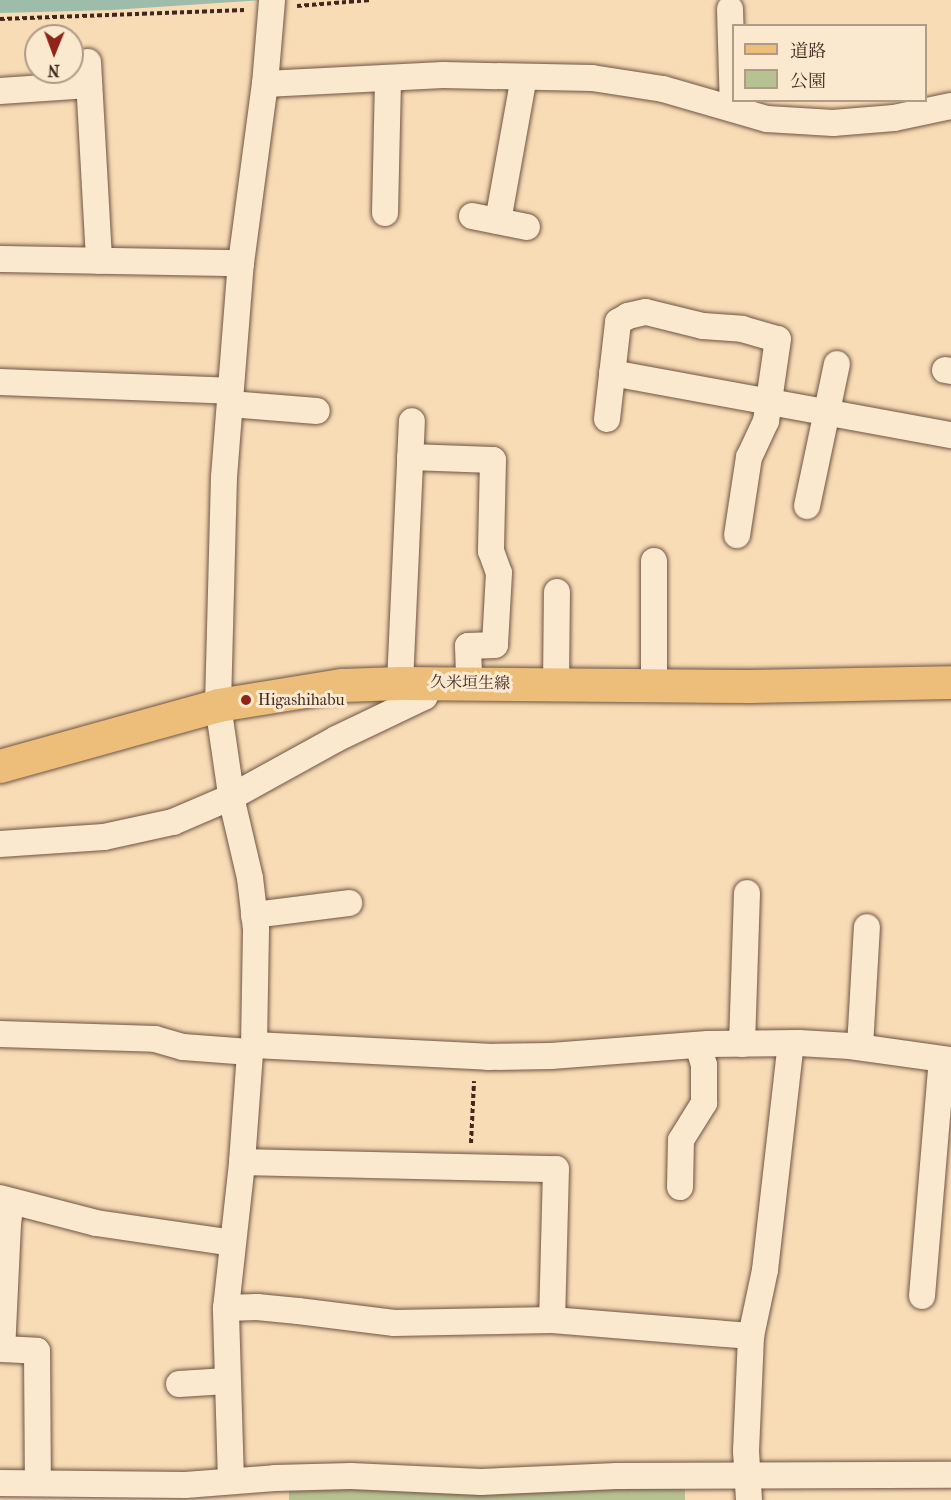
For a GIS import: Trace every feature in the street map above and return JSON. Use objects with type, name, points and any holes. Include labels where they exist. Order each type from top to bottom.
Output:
[{"type":"main road","name":"久米垣生線","points":[[0,766],[218,705],[342,685],[400,682],[654,686],[951,682]]},
{"type":"street","points":[[216,1488],[226,1381],[226,1308],[252,1049],[254,915],[249,878],[231,797],[218,705],[224,477],[241,263],[265,84],[272,4]]},
{"type":"street","points":[[730,9],[732,75]]},
{"type":"street","points":[[0,91],[88,74],[99,261]]},
{"type":"street","points":[[498,221],[524,77]]},
{"type":"street","points":[[265,84],[388,78],[592,78],[632,82],[767,119],[833,123],[894,118],[951,106]]},
{"type":"street","points":[[385,213],[388,78]]},
{"type":"street","points":[[733,102],[733,108]]},
{"type":"street","points":[[472,216],[527,227]]},
{"type":"street","points":[[0,259],[241,263]]},
{"type":"street","points":[[607,418],[618,322],[628,316],[646,312],[703,326],[742,329],[778,339],[766,421],[749,457],[737,535]]},
{"type":"street","points":[[807,506],[837,364]]},
{"type":"street","points":[[612,373],[951,435]]},
{"type":"street","points":[[0,382],[230,398],[317,411]]},
{"type":"street","points":[[400,682],[412,421]]},
{"type":"street","points":[[410,457],[493,460],[491,551],[499,573],[495,645],[468,646],[469,683]]},
{"type":"street","points":[[654,561],[654,686]]},
{"type":"street","points":[[556,684],[557,592]]},
{"type":"street","points":[[0,844],[104,837],[146,830],[173,822],[231,797],[336,739],[424,697],[432,683]]},
{"type":"street","points":[[742,1044],[747,893]]},
{"type":"street","points":[[254,915],[349,903]]},
{"type":"street","points":[[860,1047],[867,927]]},
{"type":"street","points":[[0,1034],[155,1039],[183,1047],[475,1056],[551,1056],[698,1045],[791,1043],[860,1047],[947,1060],[928,1281]]},
{"type":"street","points":[[749,1487],[746,1451],[751,1336],[765,1270],[791,1043]]},
{"type":"street","points":[[680,1187],[681,1140],[704,1103],[704,1065],[698,1045]]},
{"type":"street","points":[[242,1162],[556,1169],[552,1320]]},
{"type":"street","points":[[38,1482],[37,1351],[2,1349],[8,1224],[6,1200],[96,1223],[233,1243]]},
{"type":"street","points":[[226,1308],[257,1307],[394,1323],[552,1320],[751,1336]]},
{"type":"street","points":[[179,1384],[226,1381]]},
{"type":"street","points":[[0,1483],[38,1482],[216,1488],[351,1476],[482,1482],[617,1476],[749,1487],[951,1475]]},
{"type":"path","points":[[0,19],[371,0]]},
{"type":"path","points":[[470,1167],[475,1056]]},
{"type":"green space","points":[[685,1481],[685,1500],[289,1500],[289,1488]]},
{"type":"shaded area","points":[[0,0],[262,0],[112,10],[0,13]]},
{"type":"place","name":"Higashihabu","points":[[246,700]]}]
